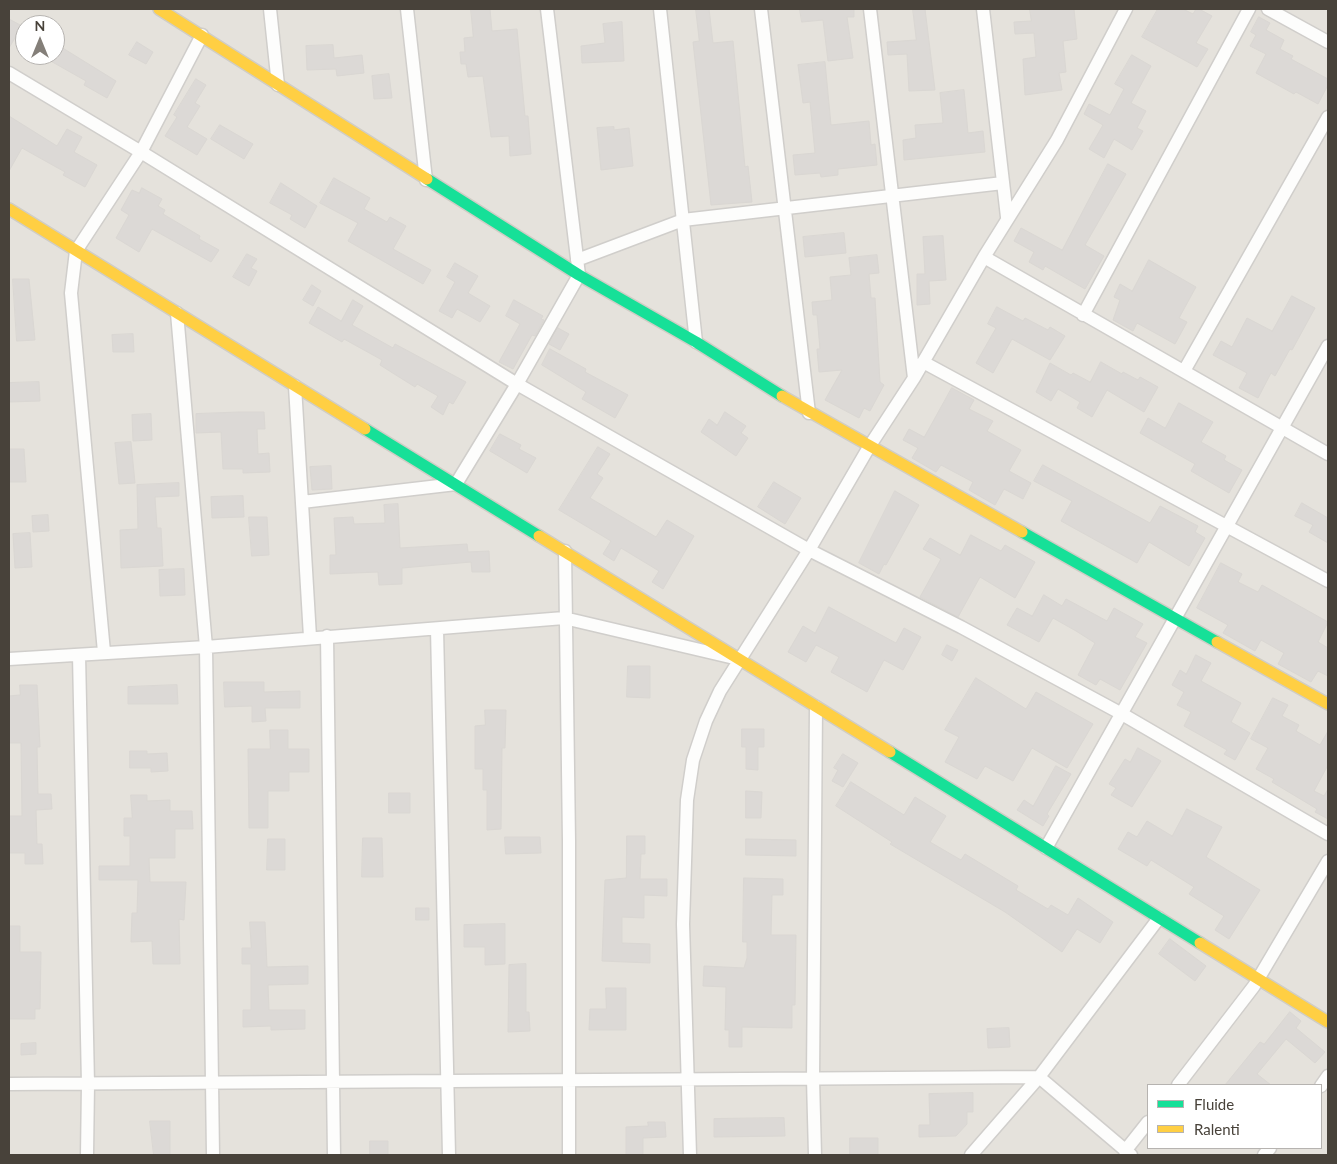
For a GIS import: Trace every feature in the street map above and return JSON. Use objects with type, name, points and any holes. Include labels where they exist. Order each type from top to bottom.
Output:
[{"type":"street","points":[[159,9],[426,180],[579,275],[696,342],[809,413],[1328,704]]},
{"type":"street","points":[[181,9],[182,23]]},
{"type":"street","points":[[270,9],[278,85]]},
{"type":"street","points":[[406,9],[426,180]]},
{"type":"street","points":[[456,484],[517,384],[579,275],[547,9]]},
{"type":"street","points":[[660,9],[696,342]]},
{"type":"street","points":[[761,9],[809,413]]},
{"type":"street","points":[[870,9],[914,378]]},
{"type":"street","points":[[984,9],[1007,217]]},
{"type":"street","points":[[690,1155],[683,924],[687,800],[693,760],[706,721],[720,691],[809,550],[869,447],[914,378],[1007,217],[1057,140],[1126,9]]},
{"type":"street","points":[[1083,315],[1249,9]]},
{"type":"street","points":[[1268,9],[1328,42]]},
{"type":"street","points":[[104,652],[71,293],[76,251],[141,152],[202,35]]},
{"type":"street","points":[[9,73],[141,152],[517,384],[809,550],[961,627],[1122,714],[1328,834]]},
{"type":"street","points":[[1184,371],[1328,117]]},
{"type":"street","points":[[577,260],[683,220],[1003,183]]},
{"type":"street","points":[[9,209],[1328,1022]]},
{"type":"street","points":[[984,257],[1328,454]]},
{"type":"street","points":[[177,313],[206,647],[213,1155]]},
{"type":"street","points":[[1046,848],[1229,526],[1328,346]]},
{"type":"street","points":[[923,362],[1328,581]]},
{"type":"street","points":[[295,386],[310,637]]},
{"type":"street","points":[[302,502],[456,484]]},
{"type":"street","points":[[565,551],[564,618],[569,841],[569,1155]]},
{"type":"street","points":[[9,659],[206,647],[310,637],[564,618],[740,660]]},
{"type":"street","points":[[437,629],[449,1155]]},
{"type":"street","points":[[328,636],[334,1155]]},
{"type":"street","points":[[78,655],[88,1084],[87,1155]]},
{"type":"street","points":[[815,1155],[813,1079],[816,707]]},
{"type":"street","points":[[1179,1084],[1258,979],[1328,861]]},
{"type":"street","points":[[971,1155],[1039,1077],[1159,918]]},
{"type":"street","points":[[9,1084],[1039,1077],[1128,1153],[1147,1124]]},
{"type":"shaded area","points":[[9,9],[1328,9],[1328,1155],[9,1155]]},
{"type":"building","points":[[471,9],[490,9],[492,31],[517,29],[525,116],[528,116],[531,154],[510,156],[509,136],[491,137],[483,76],[468,77],[466,64],[461,64],[460,52],[465,52],[464,38],[473,37]]},
{"type":"building","points":[[696,9],[709,9],[713,43],[733,41],[745,167],[748,166],[752,202],[711,205],[693,42],[699,41]]},
{"type":"building","points":[[800,9],[854,9],[854,17],[847,17],[853,58],[828,61],[823,20],[802,22]]},
{"type":"building","points":[[913,9],[925,9],[935,90],[909,91],[907,54],[888,55],[887,42],[916,40]]},
{"type":"building","points":[[1030,9],[1074,9],[1077,39],[1063,41],[1066,72],[1059,73],[1062,90],[1025,95],[1023,59],[1036,57],[1034,33],[1015,34],[1014,22],[1031,21]]},
{"type":"building","points":[[1158,9],[1183,9],[1193,14],[1196,9],[1199,9],[1212,16],[1196,43],[1208,49],[1197,67],[1142,37]]},
{"type":"building","points":[[1259,17],[1270,23],[1266,30],[1284,40],[1280,49],[1293,56],[1291,59],[1328,79],[1328,85],[1318,104],[1296,92],[1294,94],[1256,73],[1266,54],[1250,46],[1256,35],[1251,32]]},
{"type":"building","points":[[9,19],[15,22],[15,38],[9,48]]},
{"type":"building","points":[[622,22],[624,61],[582,63],[581,46],[605,43],[603,24]]},
{"type":"building","points":[[137,42],[153,52],[146,64],[129,55]]},
{"type":"building","points":[[333,45],[334,58],[362,55],[364,73],[337,76],[336,69],[307,70],[306,46]]},
{"type":"building","points":[[65,49],[116,81],[107,98],[84,85],[86,81],[58,65],[65,65]]},
{"type":"building","points":[[1132,55],[1151,66],[1131,103],[1146,111],[1137,128],[1143,131],[1132,150],[1114,139],[1104,158],[1089,149],[1103,125],[1084,114],[1089,104],[1110,115],[1124,89],[1115,84]]},
{"type":"building","points":[[825,62],[831,125],[869,121],[871,145],[875,144],[877,165],[838,169],[838,175],[821,177],[820,173],[795,175],[793,155],[815,153],[810,102],[803,103],[798,65]]},
{"type":"building","points":[[389,74],[392,98],[374,99],[372,76]]},
{"type":"building","points":[[196,79],[206,85],[195,103],[200,106],[187,127],[207,139],[197,155],[165,136],[177,117],[174,115]]},
{"type":"building","points":[[964,90],[968,133],[983,131],[985,152],[904,160],[903,140],[916,138],[915,125],[943,123],[940,93]]},
{"type":"building","points":[[9,116],[57,146],[67,129],[82,137],[74,152],[97,165],[85,187],[63,175],[65,172],[22,148],[9,171]]},
{"type":"building","points":[[220,125],[253,144],[244,159],[211,139]]},
{"type":"building","points":[[614,127],[614,130],[629,128],[633,166],[601,170],[597,128]]},
{"type":"building","points":[[1108,164],[1126,174],[1085,245],[1104,256],[1085,289],[1045,266],[1043,270],[1029,262],[1034,252],[1014,241],[1021,228],[1062,250]]},
{"type":"building","points":[[334,178],[370,198],[364,209],[387,222],[390,217],[406,226],[393,249],[431,270],[423,284],[348,241],[358,223],[320,203]]},
{"type":"building","points":[[281,183],[317,206],[305,228],[290,219],[292,215],[270,203]]},
{"type":"building","points":[[142,188],[162,199],[158,206],[165,210],[163,214],[200,236],[199,239],[219,250],[211,262],[152,229],[139,252],[116,238],[129,215],[121,210],[132,190],[139,193]]},
{"type":"building","points":[[844,233],[846,253],[805,257],[803,237]]},
{"type":"building","points":[[943,236],[946,280],[929,281],[930,304],[917,305],[917,274],[925,274],[923,237]]},
{"type":"building","points":[[247,254],[257,259],[251,268],[257,271],[249,286],[233,277]]},
{"type":"building","points":[[877,255],[879,273],[869,274],[871,298],[875,298],[880,382],[884,385],[870,411],[864,408],[859,418],[825,400],[842,370],[819,372],[817,349],[820,349],[817,315],[813,315],[812,302],[832,300],[830,277],[851,275],[849,258]]},
{"type":"building","points":[[1149,260],[1196,287],[1179,318],[1187,322],[1175,344],[1137,323],[1133,331],[1113,320],[1120,300],[1114,297],[1120,284],[1132,291]]},
{"type":"building","points":[[455,263],[478,276],[468,293],[490,306],[480,322],[457,309],[452,318],[439,311],[455,282],[447,277]]},
{"type":"building","points":[[13,279],[29,279],[35,340],[17,341]]},
{"type":"building","points":[[312,285],[321,291],[313,306],[303,300]]},
{"type":"building","points":[[1292,296],[1315,308],[1292,350],[1290,349],[1275,376],[1271,373],[1258,398],[1239,388],[1247,373],[1213,355],[1221,341],[1232,347],[1247,318],[1272,331]]},
{"type":"building","points":[[353,300],[363,306],[352,325],[393,348],[395,344],[466,382],[453,404],[449,402],[443,415],[431,407],[438,396],[417,384],[415,387],[380,365],[382,360],[344,339],[342,342],[309,323],[318,307],[341,321]]},
{"type":"building","points":[[514,300],[543,316],[541,319],[544,320],[535,336],[532,335],[513,369],[499,362],[520,324],[506,316]]},
{"type":"building","points":[[997,307],[1023,321],[1025,318],[1048,330],[1050,327],[1065,336],[1050,360],[1012,339],[993,373],[976,363],[996,328],[988,324]]},
{"type":"building","points":[[558,328],[569,334],[560,350],[549,344]]},
{"type":"building","points":[[133,334],[134,352],[113,352],[112,335]]},
{"type":"building","points":[[550,349],[586,369],[585,372],[628,395],[615,418],[582,399],[586,392],[542,365]]},
{"type":"building","points":[[1101,362],[1122,374],[1123,372],[1138,380],[1140,377],[1158,387],[1144,412],[1107,390],[1092,417],[1077,408],[1080,402],[1058,389],[1051,401],[1036,392],[1050,363],[1071,375],[1073,373],[1090,382]]},
{"type":"building","points":[[39,382],[40,401],[9,402],[9,383]]},
{"type":"building","points":[[952,388],[974,400],[969,409],[993,421],[987,431],[1021,450],[1009,471],[1031,483],[1023,499],[1004,489],[995,505],[969,490],[973,482],[941,465],[936,472],[912,458],[918,448],[903,440],[909,429],[924,437]]},
{"type":"building","points":[[1179,403],[1213,422],[1201,442],[1226,456],[1224,460],[1242,470],[1229,493],[1191,471],[1195,464],[1140,433],[1148,418],[1165,428]]},
{"type":"building","points":[[264,412],[265,429],[257,429],[258,454],[269,453],[270,472],[243,473],[243,469],[223,469],[221,432],[196,433],[196,414]]},
{"type":"building","points":[[725,412],[746,426],[741,433],[748,438],[736,456],[701,432],[709,419],[717,425]]},
{"type":"building","points":[[151,414],[152,440],[133,441],[132,415]]},
{"type":"building","points":[[500,434],[521,445],[519,449],[536,458],[527,473],[490,451]]},
{"type":"building","points":[[131,442],[135,483],[119,484],[115,443]]},
{"type":"building","points":[[598,447],[610,454],[597,474],[603,478],[590,498],[656,537],[667,520],[694,536],[663,589],[652,582],[659,571],[621,548],[614,561],[603,554],[611,541],[559,510]]},
{"type":"building","points":[[9,449],[24,449],[26,482],[9,482]]},
{"type":"building","points":[[1043,465],[1150,523],[1160,506],[1198,526],[1195,532],[1205,538],[1189,566],[1149,542],[1137,563],[1061,521],[1072,501],[1034,481]]},
{"type":"building","points":[[331,466],[332,489],[312,490],[310,467]]},
{"type":"building","points":[[774,482],[801,498],[785,524],[758,507]]},
{"type":"building","points":[[179,483],[179,496],[155,497],[157,528],[161,528],[163,566],[121,568],[120,530],[138,529],[137,485]]},
{"type":"building","points":[[895,491],[919,505],[886,565],[884,564],[879,574],[859,563]]},
{"type":"building","points":[[243,496],[244,517],[212,518],[211,497]]},
{"type":"building","points":[[1302,503],[1328,518],[1328,543],[1309,532],[1313,525],[1295,516]]},
{"type":"building","points":[[398,504],[400,548],[467,544],[468,552],[489,551],[490,572],[472,572],[471,562],[402,568],[402,584],[379,585],[378,572],[330,574],[330,555],[336,555],[334,518],[353,517],[354,524],[385,523],[384,505]]},
{"type":"building","points":[[48,515],[49,531],[33,532],[32,516]]},
{"type":"building","points":[[249,517],[267,517],[269,555],[252,556]]},
{"type":"building","points":[[30,533],[32,567],[15,568],[13,534]]},
{"type":"building","points":[[971,535],[1001,551],[1005,545],[1035,562],[1015,598],[980,577],[958,617],[920,597],[941,559],[923,549],[930,538],[960,555]]},
{"type":"building","points":[[1221,563],[1242,574],[1238,582],[1258,592],[1262,585],[1328,622],[1318,642],[1328,648],[1328,676],[1318,671],[1311,682],[1278,664],[1284,653],[1261,640],[1255,651],[1223,633],[1228,625],[1197,608]]},
{"type":"building","points":[[184,569],[185,595],[160,596],[159,570]]},
{"type":"building","points":[[1044,595],[1062,606],[1066,599],[1107,621],[1114,608],[1143,624],[1135,637],[1147,643],[1120,690],[1100,679],[1096,685],[1078,675],[1095,643],[1076,631],[1053,618],[1039,642],[1007,625],[1017,608],[1032,616]]},
{"type":"building","points":[[829,607],[896,643],[904,628],[921,637],[903,670],[884,660],[867,692],[831,672],[839,657],[816,645],[806,662],[788,652],[803,626],[815,633]]},
{"type":"building","points":[[947,645],[958,650],[952,661],[942,655]]},
{"type":"building","points":[[1196,655],[1211,663],[1201,681],[1241,703],[1231,722],[1250,733],[1235,760],[1224,754],[1227,750],[1184,726],[1191,712],[1177,705],[1184,692],[1172,685],[1180,670],[1186,674]]},
{"type":"building","points":[[628,666],[650,666],[650,698],[627,697]]},
{"type":"building","points":[[976,678],[1026,709],[1036,692],[1093,724],[1067,768],[1032,748],[1013,781],[985,766],[977,779],[945,762],[959,737],[945,730]]},
{"type":"building","points":[[224,682],[264,682],[264,692],[300,691],[300,708],[265,708],[266,721],[252,722],[252,706],[225,707]]},
{"type":"building","points":[[20,685],[37,685],[40,747],[37,747],[38,794],[51,794],[52,809],[36,810],[37,844],[42,844],[43,864],[25,864],[25,853],[9,853],[9,816],[22,816],[21,743],[9,743],[9,696],[20,695]]},
{"type":"building","points":[[177,685],[178,704],[128,704],[128,687]]},
{"type":"building","points":[[1273,698],[1288,705],[1282,716],[1299,725],[1296,731],[1320,745],[1328,731],[1328,765],[1314,791],[1324,796],[1328,789],[1328,819],[1315,812],[1317,809],[1272,782],[1274,779],[1256,769],[1268,748],[1251,739]]},
{"type":"building","points":[[485,710],[506,710],[505,748],[502,748],[501,829],[487,830],[487,790],[483,790],[483,769],[475,769],[475,726],[485,725]]},
{"type":"building","points":[[742,729],[764,729],[764,747],[758,747],[758,770],[746,769],[746,747],[742,747]]},
{"type":"building","points":[[270,730],[288,730],[288,749],[309,749],[309,772],[289,772],[289,791],[268,791],[268,828],[249,828],[248,749],[270,749]]},
{"type":"building","points":[[1138,748],[1161,761],[1132,807],[1111,795],[1116,788],[1109,784],[1125,759],[1130,762]]},
{"type":"building","points":[[130,751],[147,751],[147,754],[167,753],[168,771],[151,772],[151,768],[130,768]]},
{"type":"building","points":[[843,754],[858,763],[843,787],[832,781],[838,770],[834,768]]},
{"type":"building","points":[[1056,766],[1071,774],[1047,814],[1049,816],[1043,826],[1017,810],[1024,800],[1033,806]]},
{"type":"building","points":[[851,782],[904,815],[915,797],[946,816],[930,842],[961,860],[965,854],[1018,886],[1016,890],[1048,909],[1051,905],[1068,915],[1078,898],[1113,922],[1100,943],[1077,929],[1062,952],[1005,912],[890,844],[892,842],[836,806]]},
{"type":"building","points":[[746,791],[762,792],[761,818],[746,818]]},
{"type":"building","points":[[389,793],[410,793],[410,813],[389,813]]},
{"type":"building","points":[[131,795],[147,795],[147,801],[170,800],[170,811],[192,811],[193,829],[175,829],[175,858],[149,858],[150,882],[186,882],[184,920],[179,919],[180,964],[153,964],[152,941],[131,942],[132,913],[137,913],[138,880],[99,880],[99,866],[130,866],[130,836],[124,836],[124,818],[132,818]]},
{"type":"building","points":[[1187,809],[1222,827],[1206,857],[1260,890],[1229,939],[1215,930],[1224,916],[1189,894],[1194,887],[1151,860],[1147,866],[1118,849],[1128,832],[1137,837],[1147,821],[1172,836]]},
{"type":"building","points":[[627,836],[645,836],[645,854],[641,854],[640,879],[667,879],[667,896],[644,895],[644,918],[622,917],[622,943],[650,944],[650,963],[602,961],[605,880],[626,878]]},
{"type":"building","points":[[505,837],[540,837],[541,853],[506,854]]},
{"type":"building","points":[[363,838],[382,838],[383,877],[362,877]]},
{"type":"building","points":[[268,839],[285,839],[285,870],[267,870]]},
{"type":"building","points":[[746,839],[796,840],[796,856],[746,855]]},
{"type":"building","points":[[744,878],[783,879],[783,895],[772,895],[771,935],[796,935],[795,1005],[792,1005],[792,1028],[742,1027],[742,1047],[729,1047],[729,1030],[725,1030],[726,987],[703,986],[704,966],[744,968],[747,958],[747,942],[743,942]]},
{"type":"building","points":[[416,908],[429,908],[429,920],[416,920]]},
{"type":"building","points":[[250,922],[265,922],[267,967],[308,966],[308,984],[268,985],[269,1010],[305,1010],[305,1029],[271,1030],[271,1026],[243,1027],[243,1010],[251,1010],[251,964],[242,964],[242,948],[251,948]]},
{"type":"building","points":[[505,924],[505,964],[485,965],[485,947],[464,947],[464,925]]},
{"type":"building","points":[[9,926],[20,926],[20,952],[41,952],[40,1009],[35,1009],[35,1019],[9,1019]]},
{"type":"building","points":[[1170,939],[1206,966],[1195,981],[1159,954]]},
{"type":"building","points":[[526,964],[526,1012],[529,1012],[530,1031],[508,1032],[509,965]]},
{"type":"building","points":[[606,988],[626,988],[626,1030],[589,1030],[590,1009],[606,1009]]},
{"type":"building","points":[[1290,1012],[1301,1021],[1296,1028],[1325,1052],[1315,1063],[1286,1039],[1257,1074],[1270,1084],[1226,1084],[1260,1042],[1264,1044]]},
{"type":"building","points":[[1009,1028],[1010,1047],[988,1048],[987,1029]]},
{"type":"building","points":[[36,1043],[36,1054],[21,1055],[21,1044]]},
{"type":"building","points":[[973,1093],[973,1112],[967,1112],[967,1124],[956,1136],[919,1137],[919,1125],[930,1125],[929,1094]]},
{"type":"building","points":[[784,1118],[785,1136],[714,1137],[714,1119]]},
{"type":"building","points":[[150,1121],[170,1121],[170,1155],[154,1155]]},
{"type":"building","points":[[648,1122],[665,1122],[666,1137],[643,1138],[643,1155],[626,1155],[626,1127],[648,1126]]},
{"type":"building","points":[[850,1138],[878,1138],[878,1155],[850,1155]]},
{"type":"building","points":[[370,1141],[388,1141],[388,1155],[370,1155]]},
{"type":"traffic: fast","points":[[427,179],[579,275],[696,342],[782,396]]},
{"type":"traffic: fast","points":[[365,429],[539,536]]},
{"type":"traffic: fast","points":[[1022,532],[1217,642]]},
{"type":"traffic: fast","points":[[890,752],[1200,943]]},
{"type":"traffic: slow","points":[[159,9],[427,179]]},
{"type":"traffic: slow","points":[[9,209],[365,429]]},
{"type":"traffic: slow","points":[[782,396],[1022,532]]},
{"type":"traffic: slow","points":[[539,536],[890,752]]},
{"type":"traffic: slow","points":[[1217,642],[1328,704]]},
{"type":"traffic: slow","points":[[1200,943],[1328,1022]]}]
